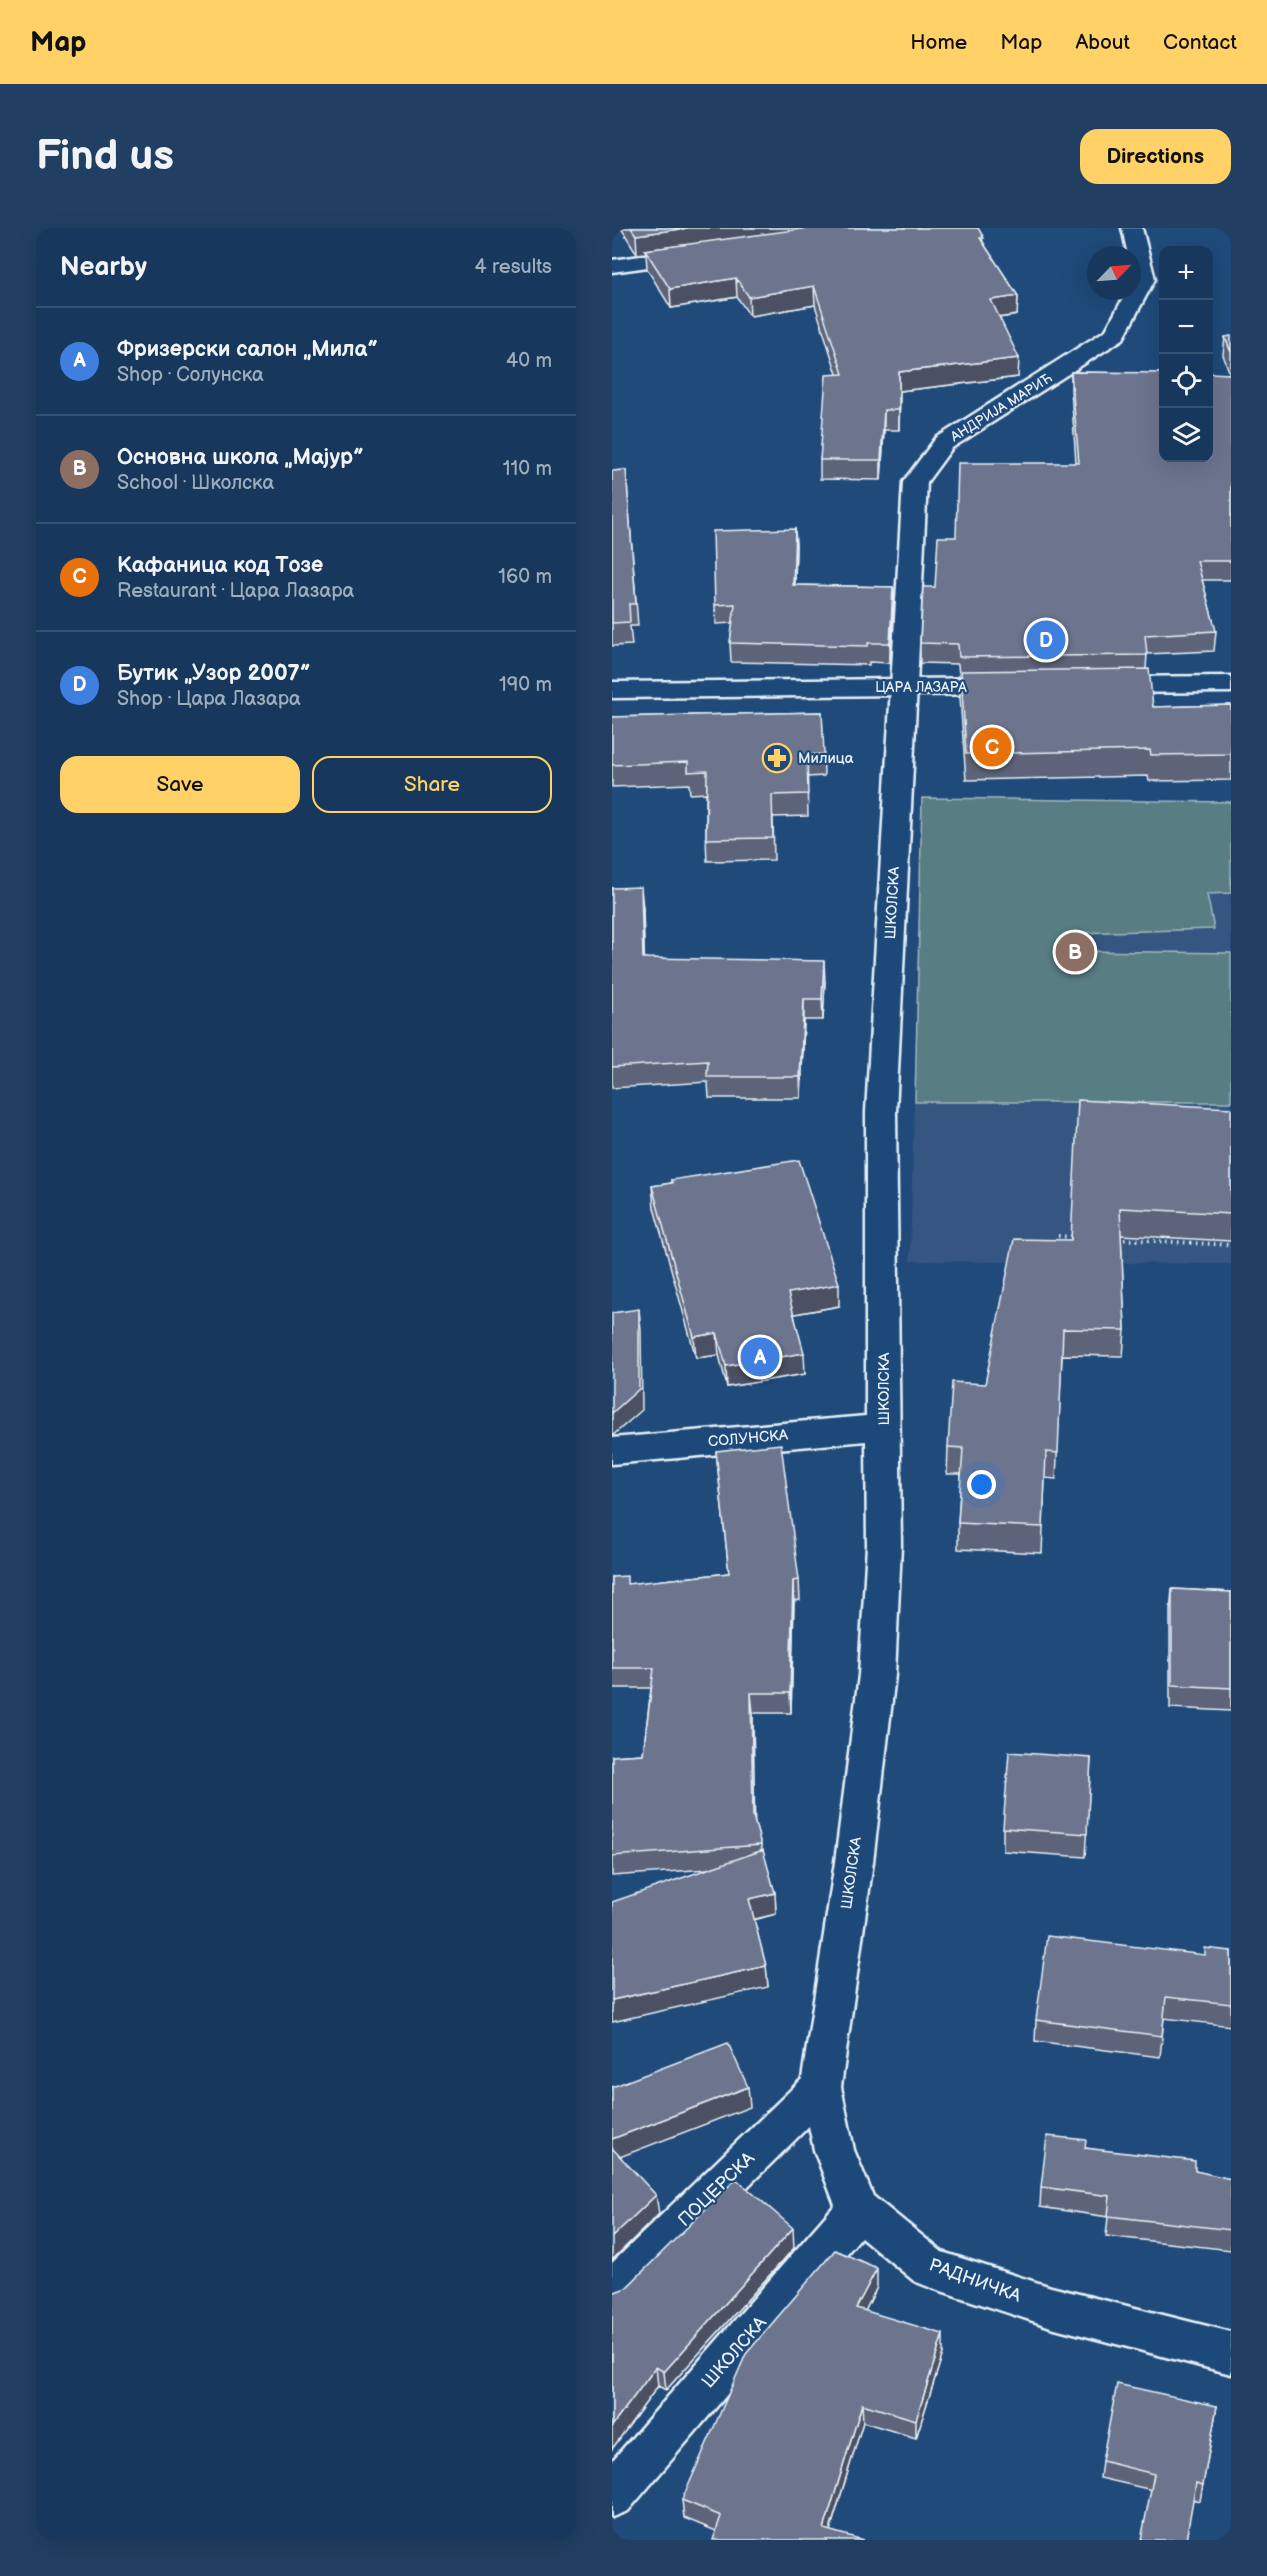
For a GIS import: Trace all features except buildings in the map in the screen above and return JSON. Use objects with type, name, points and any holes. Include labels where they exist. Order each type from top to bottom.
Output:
[{"type":"street","name":"АНДРИЈА МАРИЋ","points":[[903,687],[915,482],[944,443],[1116,334],[1144,279],[1132,228]]},
{"type":"street","points":[[612,266],[712,252]]},
{"type":"street","points":[[1078,686],[1231,684]]},
{"type":"street","name":"ЦАРА ЛАЗАРА","points":[[612,690],[1031,686]]},
{"type":"street","name":"ШКОЛСКА","points":[[821,2087],[854,1862],[877,1675],[885,1528],[881,1112],[903,687]]},
{"type":"street","name":"СОЛУНСКА","points":[[612,1450],[884,1427]]},
{"type":"street","name":"РАДНИЧКА","points":[[821,2087],[834,2150],[858,2209],[929,2266],[1051,2307],[1231,2352]]},
{"type":"street","name":"ПОЦЕРСКА","points":[[612,2292],[821,2087]]},
{"type":"street","name":"ШКОЛСКА","points":[[612,2495],[858,2209]]},
{"type":"path","points":[[1058,1236],[1081,1237]]},
{"type":"path","points":[[1116,1239],[1231,1245]]},
{"type":"shaded area","points":[[922,798],[1231,802],[1231,1264],[910,1261]]},
{"type":"green space","points":[[922,798],[1231,802],[1231,893],[1207,894],[1214,929],[1075,933],[1079,951],[1231,953],[1231,1102],[915,1102]]},
{"type":"place","name":"Бутик „Узор 2007”","points":[[1046,640]]},
{"type":"place","name":"Кафаница код Тозе","points":[[992,747]]},
{"type":"place","name":"Милица","points":[[777,758]]},
{"type":"place","name":"Основна школа „Мајур”","points":[[1075,952]]},
{"type":"place","name":"Фризерски салон „Мила”","points":[[760,1357]]}]
